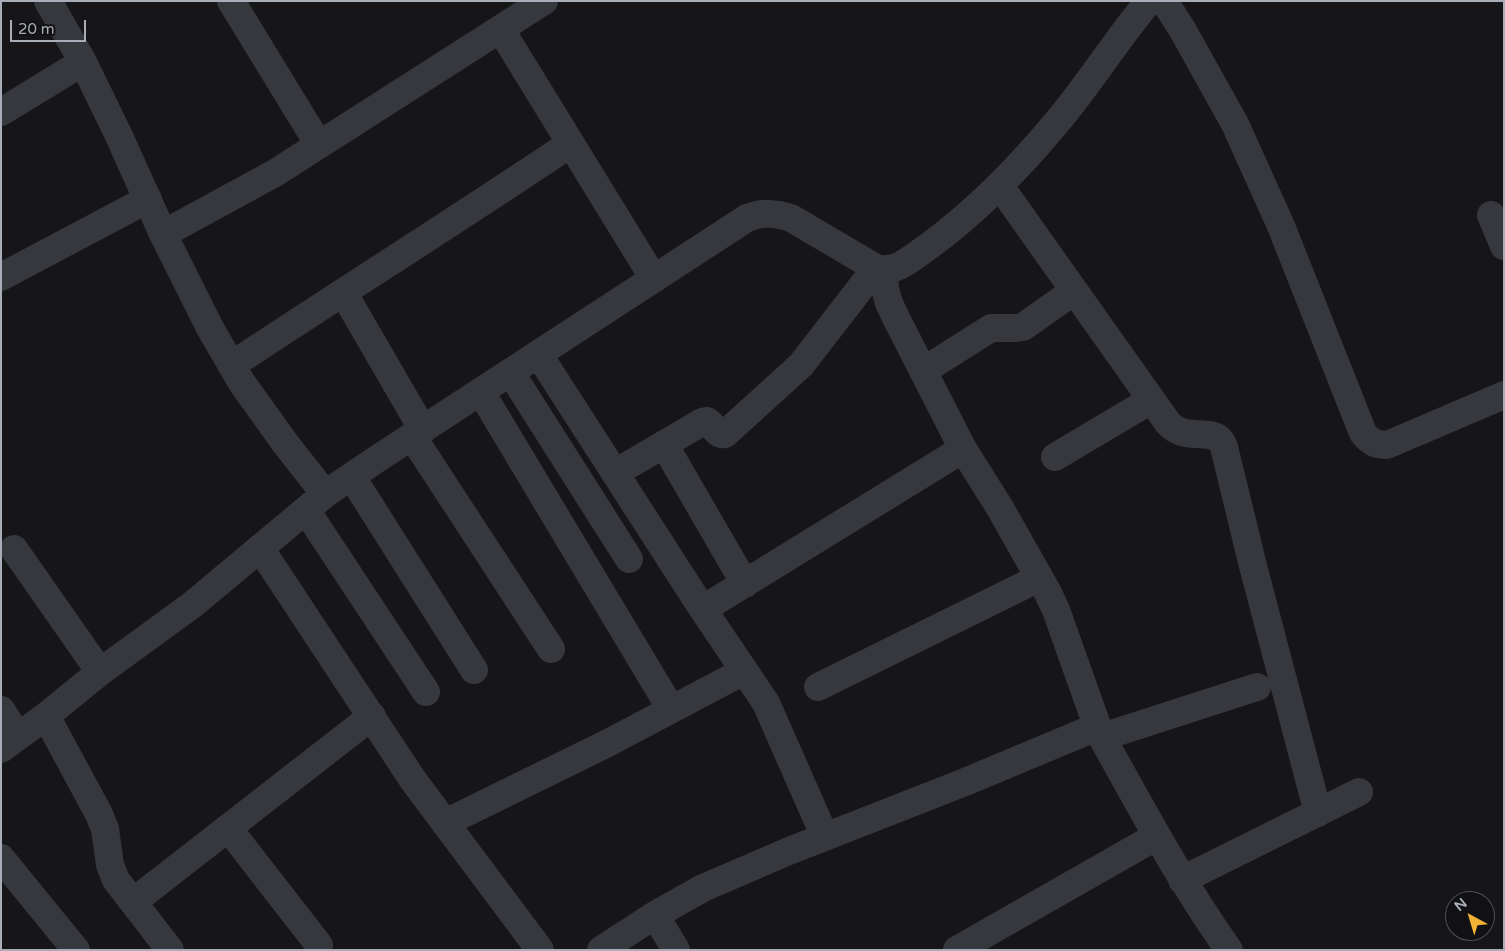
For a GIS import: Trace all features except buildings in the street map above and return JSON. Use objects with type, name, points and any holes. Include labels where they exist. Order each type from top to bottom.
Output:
[{"type":"street","points":[[48,1],[83,62],[148,199],[162,234],[210,328],[242,382],[285,443],[316,502],[426,692]]},
{"type":"street","points":[[231,1],[319,145]]},
{"type":"street","points":[[1,710],[10,742],[46,716],[100,672],[192,605],[316,502],[417,433],[747,218],[768,213],[778,214],[791,218],[880,270],[895,268],[904,264],[949,231],[1000,186],[1058,121],[1149,1]]},
{"type":"street","points":[[1164,1],[1182,29],[1235,124],[1281,226],[1368,439],[1379,445],[1387,445],[1504,395]]},
{"type":"street","points":[[162,234],[275,173],[501,30],[533,4]]},
{"type":"street","points":[[501,30],[654,279]]},
{"type":"street","points":[[1,112],[83,62]]},
{"type":"street","points":[[232,366],[570,144]]},
{"type":"street","points":[[1000,186],[1174,430],[1184,434],[1212,436],[1220,440],[1224,447],[1253,566],[1318,812]]},
{"type":"street","points":[[1,277],[148,199]]},
{"type":"street","points":[[1491,215],[1504,246]]},
{"type":"street","points":[[880,270],[889,303],[963,449],[1000,508],[1056,610],[1100,734],[1182,880],[1230,950]]},
{"type":"street","points":[[615,473],[702,422],[707,421],[711,423],[718,433],[721,435],[725,434],[801,365],[880,270]]},
{"type":"street","points":[[923,371],[991,328],[1022,327],[1074,291]]},
{"type":"street","points":[[343,292],[417,433],[551,649]]},
{"type":"street","points":[[539,355],[766,703],[825,837]]},
{"type":"street","points":[[510,373],[629,559]]},
{"type":"street","points":[[481,392],[670,709]]},
{"type":"street","points":[[1055,457],[1151,400]]},
{"type":"street","points":[[664,444],[745,584]]},
{"type":"street","points":[[703,609],[963,449]]},
{"type":"street","points":[[352,477],[474,670]]},
{"type":"street","points":[[260,548],[413,780],[540,950]]},
{"type":"street","points":[[14,549],[100,672]]},
{"type":"street","points":[[818,687],[1039,578]]},
{"type":"street","points":[[445,823],[608,743],[744,671]]},
{"type":"street","points":[[600,950],[655,915],[703,888],[1087,731],[1093,730],[1102,737],[1257,687]]},
{"type":"street","points":[[46,716],[99,814],[105,829],[110,865],[116,880],[170,950]]},
{"type":"street","points":[[132,902],[372,716]]},
{"type":"street","points":[[1182,880],[1359,792]]},
{"type":"street","points":[[228,828],[319,945]]},
{"type":"street","points":[[957,950],[1158,836]]},
{"type":"street","points":[[1,858],[76,950]]},
{"type":"street","points":[[655,915],[676,950]]}]
